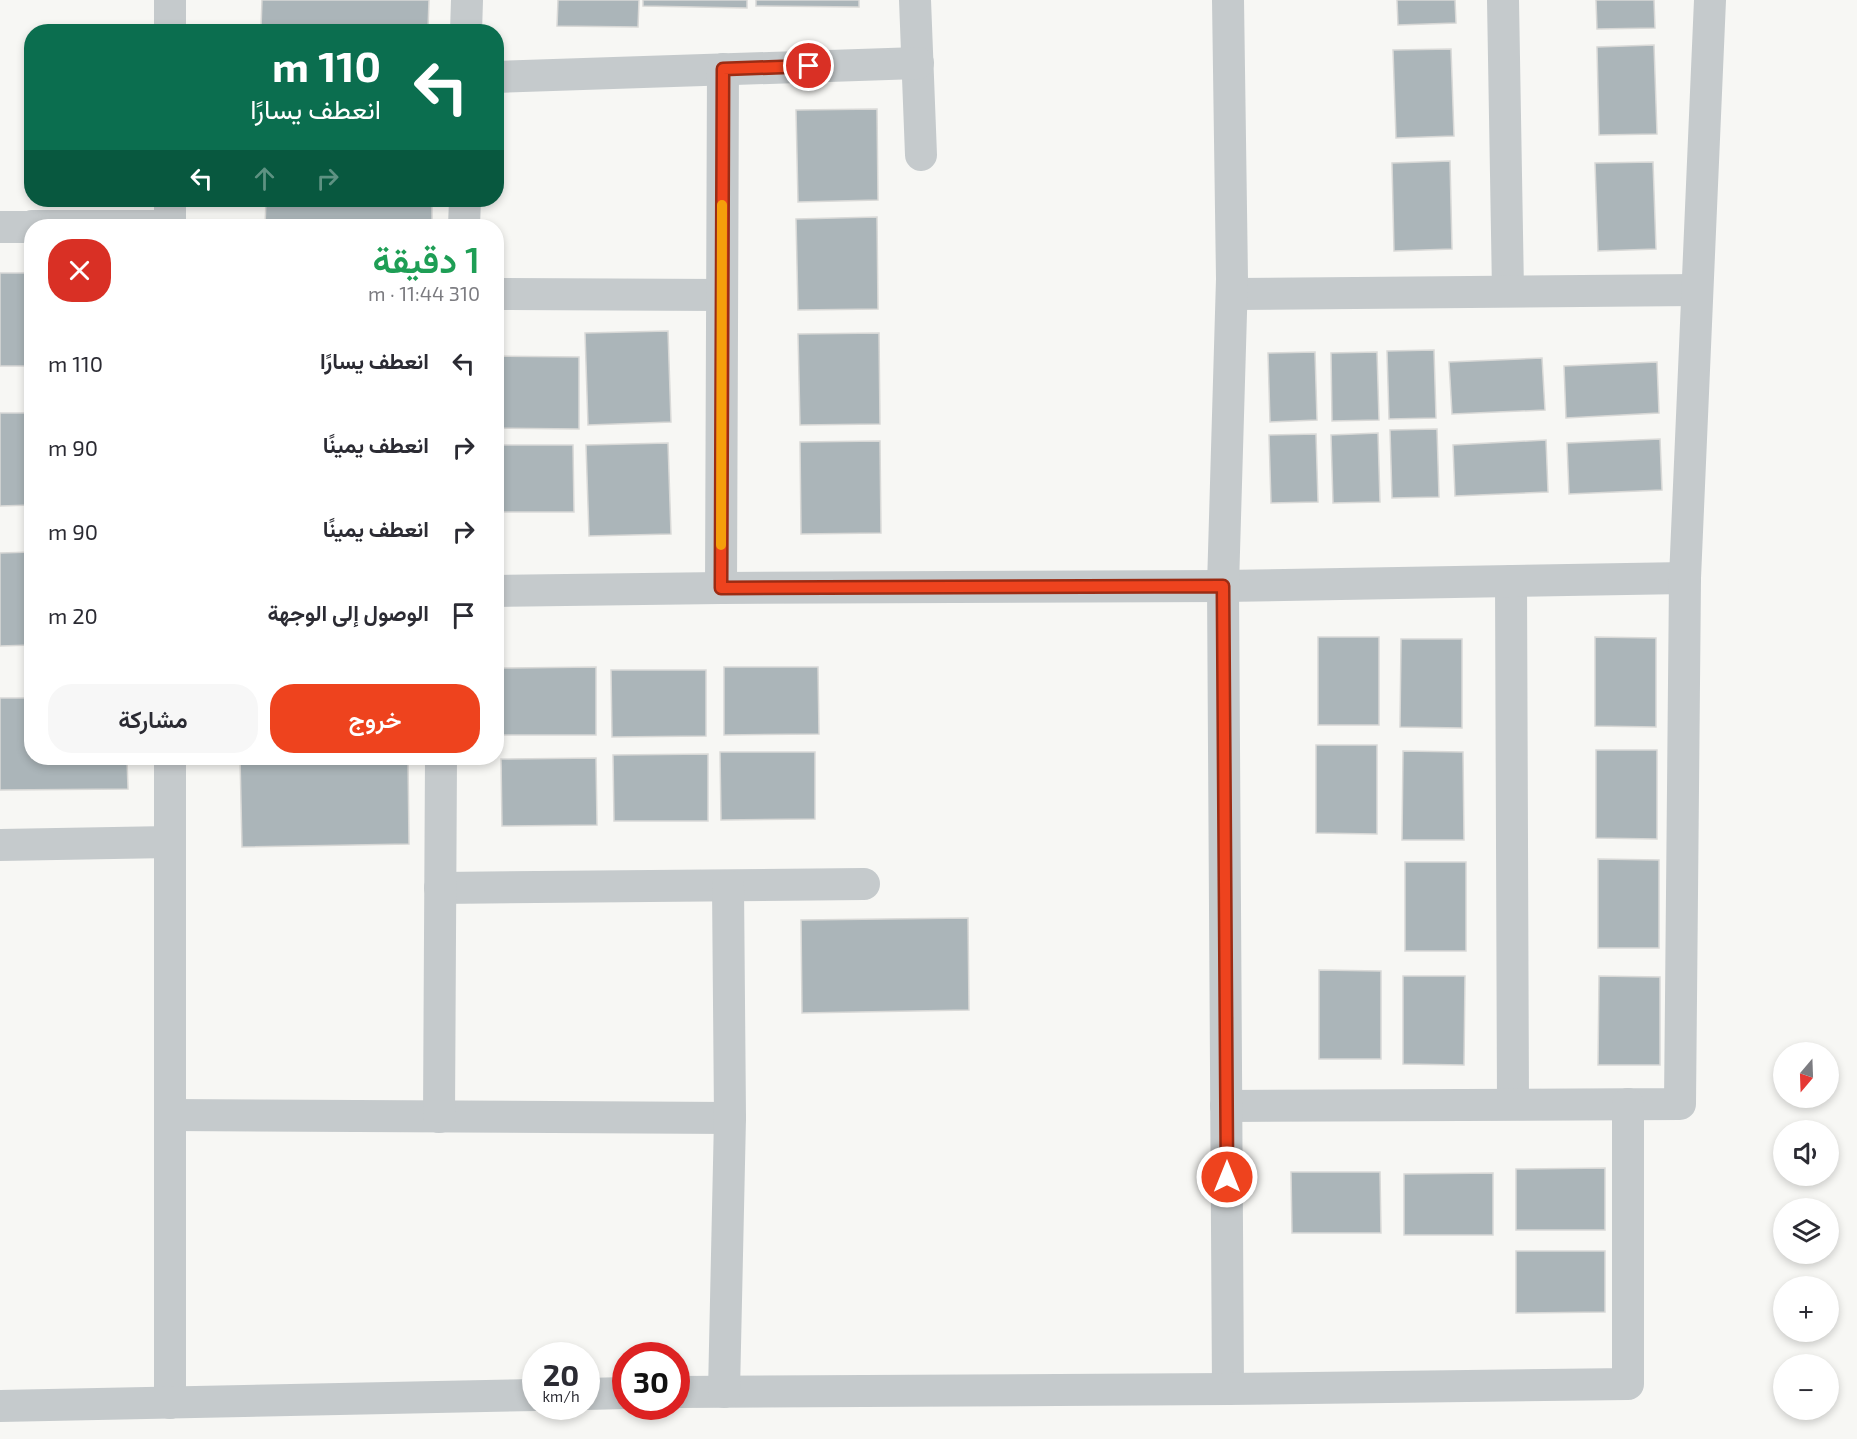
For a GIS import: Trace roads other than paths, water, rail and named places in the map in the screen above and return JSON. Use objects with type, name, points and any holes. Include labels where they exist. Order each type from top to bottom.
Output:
[{"type":"street","points":[[170,0],[170,24]]},
{"type":"street","points":[[466,24],[467,0]]},
{"type":"street","points":[[915,0],[921,155]]},
{"type":"street","points":[[1228,0],[1232,294],[1223,586],[1228,1389]]},
{"type":"street","points":[[1503,0],[1508,291]]},
{"type":"street","points":[[1226,1106],[1680,1104],[1685,578],[1710,0]]},
{"type":"street","points":[[504,77],[918,63]]},
{"type":"street","points":[[721,588],[723,69]]},
{"type":"street","points":[[0,227],[24,226]]},
{"type":"street","points":[[1232,294],[1697,290]]},
{"type":"street","points":[[504,294],[722,295]]},
{"type":"street","points":[[504,591],[1223,586],[1685,578]]},
{"type":"street","points":[[1511,581],[1513,1104]]},
{"type":"street","points":[[170,765],[170,1402]]},
{"type":"street","points":[[439,1117],[441,765]]},
{"type":"street","points":[[0,845],[170,842]]},
{"type":"street","points":[[440,888],[864,884]]},
{"type":"street","points":[[724,1392],[730,1118],[728,886]]},
{"type":"street","points":[[690,1392],[1628,1384],[1628,1104]]},
{"type":"street","points":[[170,1115],[730,1118]]},
{"type":"street","points":[[0,1406],[522,1395]]}]
